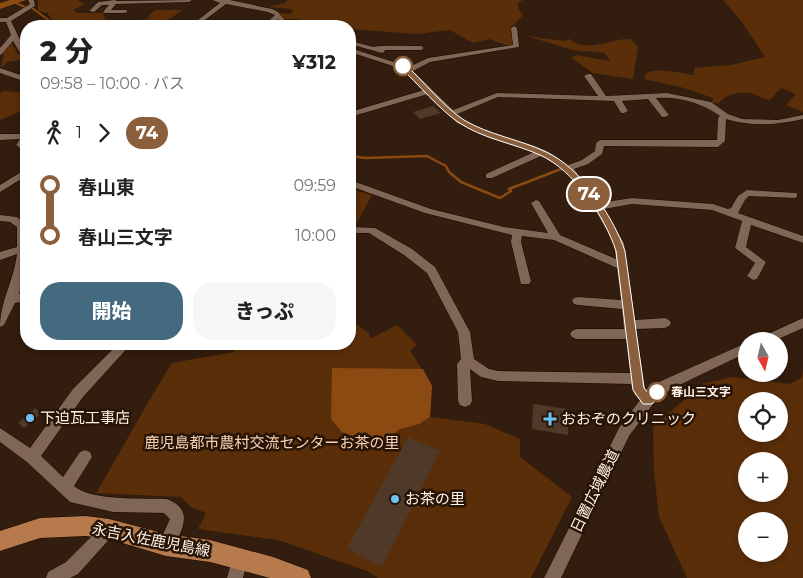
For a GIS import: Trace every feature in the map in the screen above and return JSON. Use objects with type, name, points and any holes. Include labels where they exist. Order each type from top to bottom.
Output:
[{"type":"main road","name":"永吉入佐鹿児島線","points":[[0,541],[40,528],[60,526],[108,530],[166,545],[210,551],[238,568],[300,578]]},
{"type":"street","points":[[0,20],[8,20],[33,5],[31,0]]},
{"type":"street","points":[[92,11],[100,2],[189,0]]},
{"type":"street","points":[[215,0],[270,10],[282,20]]},
{"type":"street","points":[[115,2],[106,12],[125,11],[135,7],[140,1]]},
{"type":"street","points":[[201,20],[226,1]]},
{"type":"street","points":[[125,11],[125,20]]},
{"type":"street","points":[[273,20],[278,16]]},
{"type":"street","points":[[8,20],[13,26],[14,35],[20,46]]},
{"type":"street","points":[[410,70],[428,60],[517,46],[514,28]]},
{"type":"street","points":[[0,53],[14,35]]},
{"type":"street","points":[[376,47],[410,70],[460,121],[478,130],[542,152],[566,168],[598,207],[618,243],[639,390],[648,400]]},
{"type":"street","points":[[356,48],[385,53],[420,48]]},
{"type":"street","points":[[0,70],[20,78]]},
{"type":"street","points":[[588,76],[604,99]]},
{"type":"street","points":[[356,113],[430,91]]},
{"type":"street","points":[[452,113],[497,95],[617,100],[666,95],[697,100],[708,104],[725,116],[751,122],[778,122],[803,117]]},
{"type":"street","points":[[650,96],[665,115]]},
{"type":"street","points":[[617,100],[624,111]]},
{"type":"street","points":[[566,168],[593,158],[599,152],[600,143],[718,144],[721,140],[722,118],[725,116]]},
{"type":"street","points":[[0,136],[20,136]]},
{"type":"street","points":[[489,176],[542,152]]},
{"type":"street","points":[[0,189],[20,176]]},
{"type":"street","points":[[356,185],[428,211],[518,232],[556,237],[622,266]]},
{"type":"street","points":[[730,212],[735,210],[741,198],[747,193],[794,195]]},
{"type":"street","points":[[598,207],[632,201],[713,207],[803,240]]},
{"type":"street","points":[[536,203],[556,237]]},
{"type":"street","points":[[2,215],[20,224]]},
{"type":"street","points":[[747,221],[740,248],[761,262],[753,276]]},
{"type":"street","points":[[356,230],[371,230],[395,243],[431,270],[464,332],[468,362]]},
{"type":"street","points":[[518,232],[516,242],[525,281]]},
{"type":"street","points":[[0,256],[20,250]]},
{"type":"street","points":[[0,322],[11,300],[20,274]]},
{"type":"street","points":[[11,300],[20,298]]},
{"type":"street","points":[[578,301],[627,305]]},
{"type":"street","points":[[576,334],[630,329],[666,323]]},
{"type":"street","points":[[783,332],[803,323]]},
{"type":"street","points":[[32,457],[78,393],[118,350]]},
{"type":"street","name":"日置広域農道","points":[[552,578],[624,432],[648,400],[666,385],[738,352]]},
{"type":"street","points":[[468,362],[486,373],[498,376],[637,379]]},
{"type":"street","points":[[465,401],[463,364],[468,362]]},
{"type":"street","points":[[0,434],[32,457],[75,497],[96,502],[167,506],[178,516],[166,545]]},
{"type":"street","points":[[65,488],[85,457]]},
{"type":"street","points":[[54,578],[72,568],[108,530]]},
{"type":"green space","points":[[38,0],[77,0],[85,4],[73,10],[77,13],[103,13],[106,20],[52,20],[47,13],[38,11]]},
{"type":"green space","points":[[287,0],[523,0],[518,3],[518,9],[523,15],[511,28],[514,45],[506,45],[489,39],[473,43],[450,30],[417,34],[356,29],[356,20],[285,19],[279,13],[290,14],[293,11],[291,9],[268,7],[287,2]]},
{"type":"green space","points":[[723,0],[803,0],[803,112],[786,105],[796,94],[781,88],[770,100],[750,93],[742,93],[728,96],[719,103],[712,103],[713,98],[684,88],[644,79],[646,73],[651,71],[669,71],[694,75],[694,68],[731,65],[765,57],[742,22]]},
{"type":"green space","points":[[156,10],[182,10],[168,20],[140,20],[148,19],[149,15]]},
{"type":"green space","points":[[527,36],[564,41],[570,39],[584,45],[630,39],[638,47],[633,79],[593,73],[571,58],[576,55],[610,61],[605,53],[572,50]]},
{"type":"green space","points":[[11,42],[20,55],[20,60],[7,62],[1,68],[4,51]]},
{"type":"green space","points":[[4,91],[20,92],[20,112],[0,120],[0,93]]},
{"type":"green space","points":[[356,191],[372,195],[356,224]]},
{"type":"green space","name":"鹿児島都市農村交流センターお茶の里","points":[[356,324],[369,333],[370,339],[397,325],[417,345],[410,350],[432,386],[430,417],[485,424],[520,439],[520,457],[572,497],[531,578],[378,578],[367,571],[278,540],[198,529],[206,513],[191,507],[181,497],[96,493],[172,363],[234,352],[234,350],[356,350]]},
{"type":"green space","points":[[803,367],[803,578],[687,578],[659,517],[654,472],[653,427],[702,384],[732,377],[738,378],[738,382],[790,384],[802,377]]},
{"type":"shaded area","points":[[332,368],[423,369],[432,386],[430,417],[419,424],[400,429],[376,446],[342,432],[331,419]]},
{"type":"building","points":[[433,106],[441,113],[420,119],[413,112]]},
{"type":"building","name":"おおぞのクリニック","points":[[533,404],[568,409],[568,435],[532,429]]},
{"type":"building","name":"下迫瓦工事店","points":[[35,408],[42,413],[24,428],[18,423]]},
{"type":"building","name":"お茶の里","points":[[408,437],[440,451],[382,567],[347,548]]},
{"type":"waterway","points":[[0,6],[21,0]]},
{"type":"waterway","points":[[16,3],[25,7]]},
{"type":"waterway","points":[[32,8],[48,20]]},
{"type":"waterway","points":[[356,157],[427,156],[446,166],[449,172],[461,182],[500,198],[511,191],[509,189],[561,169]]},
{"type":"bus line","name":"74","points":[[403,66],[410,70],[460,121],[492,136],[542,152],[569,170],[588,192],[616,236],[621,251],[639,390],[648,400],[657,392]]},
{"type":"place","name":"春山三文字","points":[[657,392]]},
{"type":"place","name":"下迫瓦工事店","points":[[30,418]]},
{"type":"place","name":"おおぞのクリニック","points":[[550,419]]},
{"type":"place","name":"お茶の里","points":[[395,499]]}]
